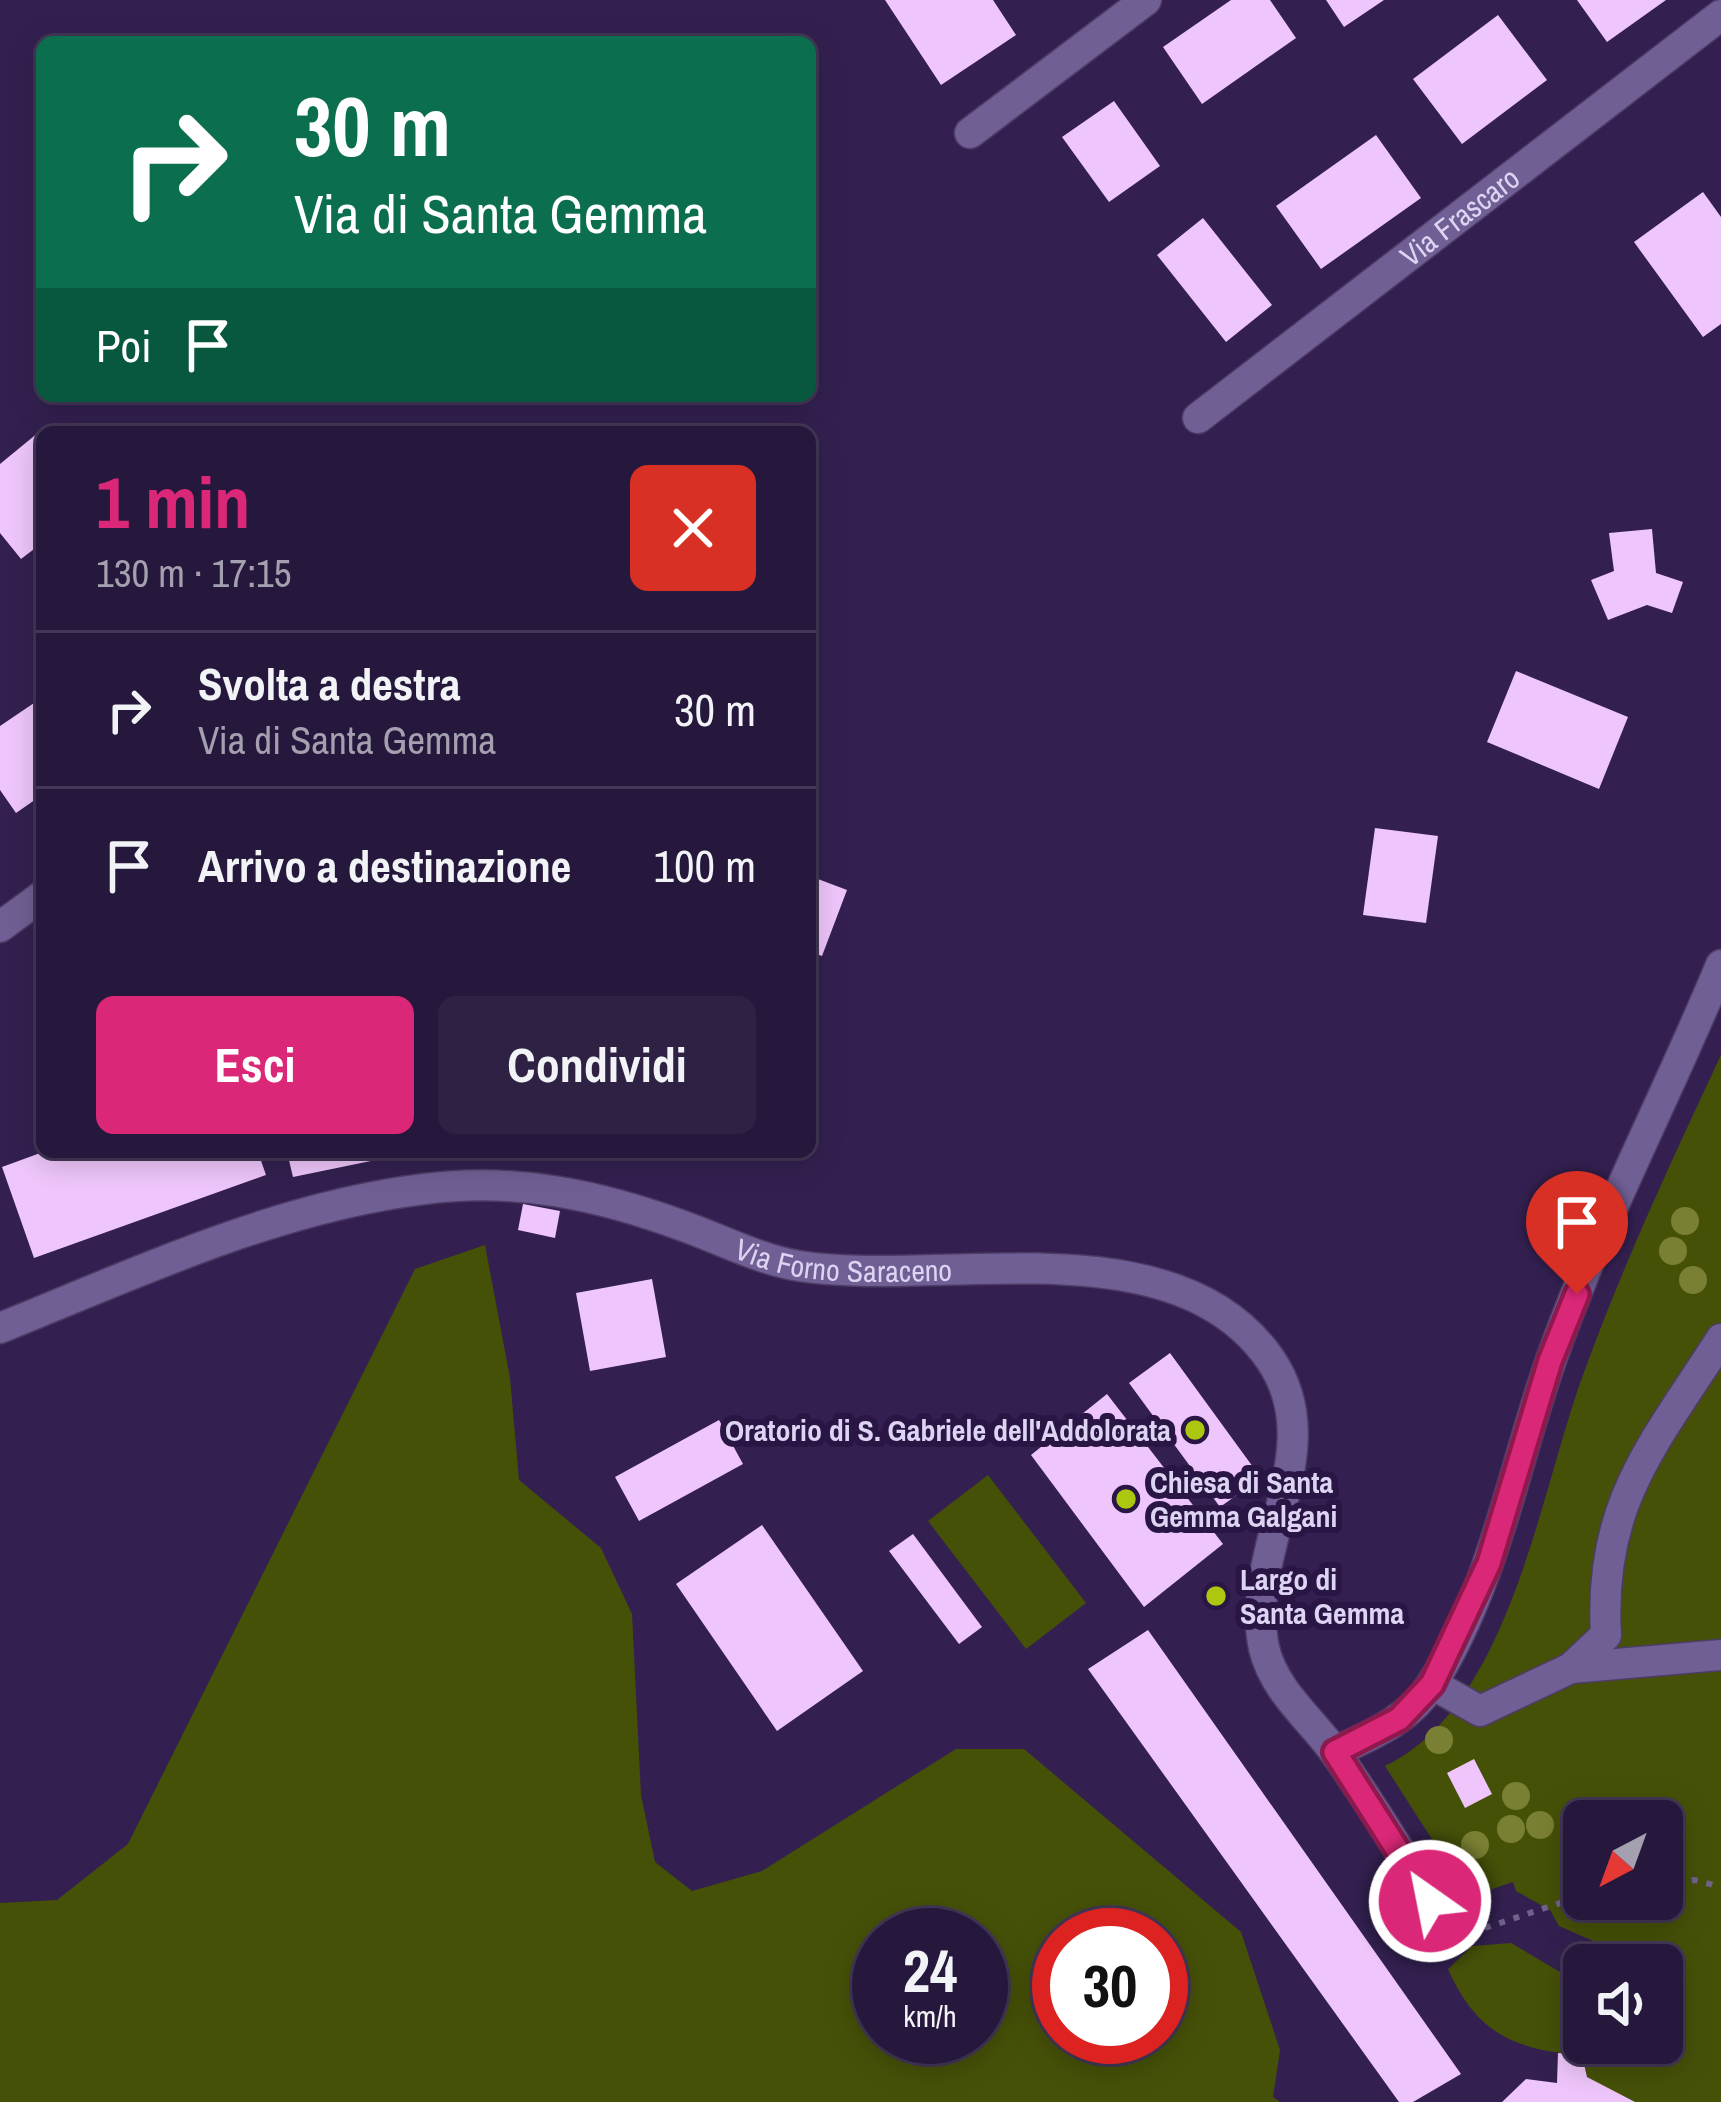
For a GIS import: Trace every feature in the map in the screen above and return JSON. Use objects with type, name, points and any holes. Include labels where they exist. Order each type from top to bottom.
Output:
[{"type":"street","points":[[970,133],[1146,0]]},
{"type":"street","name":"Via Frascaro","points":[[1198,418],[1721,15]]},
{"type":"street","points":[[0,927],[36,900]]},
{"type":"street","points":[[1335,1752],[1399,1719],[1432,1684],[1489,1563],[1550,1361],[1603,1226],[1721,965]]},
{"type":"street","name":"Via Forno Saraceno","points":[[0,1328],[221,1240],[380,1196],[460,1185],[582,1193],[797,1266],[1096,1271],[1159,1285],[1236,1324],[1267,1354],[1287,1387],[1294,1449],[1263,1588],[1264,1644],[1278,1681],[1335,1752],[1454,1938]]},
{"type":"street","points":[[1432,1684],[1480,1712],[1571,1668],[1606,1635],[1603,1583],[1617,1510],[1721,1339]]},
{"type":"street","points":[[1571,1668],[1721,1655]]},
{"type":"path","points":[[1683,1881],[1721,1887]]},
{"type":"path","points":[[1454,1938],[1563,1902]]},
{"type":"green space","points":[[1721,1055],[1721,2102],[1631,2102],[1587,2077],[1584,2064],[1683,2064],[1683,1944],[1600,1944],[1559,1926],[1550,1910],[1516,1891],[1513,1882],[1469,1897],[1385,1766],[1428,1736],[1464,1695],[1492,1645],[1516,1589],[1601,1327]]},
{"type":"green space","points":[[485,1245],[510,1378],[519,1480],[601,1548],[632,1614],[641,1795],[655,1862],[692,1891],[762,1871],[956,1749],[1024,1749],[1241,1932],[1280,2050],[1273,2097],[1280,2102],[0,2102],[0,1903],[57,1900],[128,1844],[415,1269]]},
{"type":"green space","points":[[988,1475],[1086,1603],[1026,1649],[928,1521]]},
{"type":"green space","points":[[1511,1943],[1563,1974],[1563,2053],[1518,2043],[1485,2023],[1448,1969],[1472,1946]]},
{"type":"building","points":[[885,0],[993,0],[1016,35],[941,85]]},
{"type":"building","points":[[1231,0],[1270,0],[1296,38],[1202,104],[1163,47]]},
{"type":"building","points":[[1326,0],[1384,0],[1344,27]]},
{"type":"building","points":[[1577,0],[1666,0],[1607,42]]},
{"type":"building","points":[[1498,15],[1547,80],[1462,144],[1413,79]]},
{"type":"building","points":[[1114,101],[1160,166],[1109,202],[1062,137]]},
{"type":"building","points":[[1376,135],[1421,198],[1321,269],[1276,206]]},
{"type":"building","points":[[1703,192],[1721,217],[1721,324],[1703,337],[1634,242]]},
{"type":"building","points":[[1203,218],[1272,305],[1226,342],[1157,255]]},
{"type":"building","points":[[36,434],[36,548],[21,559],[0,533],[0,464]]},
{"type":"building","points":[[1652,529],[1656,573],[1683,582],[1672,613],[1647,605],[1608,620],[1591,580],[1614,571],[1609,533]]},
{"type":"building","points":[[1516,671],[1628,717],[1599,789],[1487,742]]},
{"type":"building","points":[[36,706],[36,799],[16,813],[0,790],[0,726]]},
{"type":"building","points":[[1375,828],[1438,836],[1426,923],[1363,915]]},
{"type":"building","points":[[816,878],[847,890],[822,956],[816,954]]},
{"type":"building","points":[[36,1155],[260,1158],[266,1175],[34,1258],[2,1167]]},
{"type":"building","points":[[288,1158],[386,1158],[293,1177]]},
{"type":"building","points":[[523,1204],[560,1211],[555,1238],[518,1230]]},
{"type":"building","points":[[652,1279],[666,1357],[590,1371],[576,1293]]},
{"type":"building","name":"Oratorio di S. Gabriele dell'Addolorata","points":[[1170,1353],[1261,1478],[1220,1507],[1129,1383]]},
{"type":"building","name":"Chiesa di Santa Gemma Galgani","points":[[1107,1394],[1223,1544],[1144,1607],[1031,1455]]},
{"type":"building","points":[[719,1420],[743,1464],[639,1521],[615,1477]]},
{"type":"building","points":[[762,1525],[863,1671],[777,1731],[676,1584]]},
{"type":"building","points":[[913,1534],[982,1627],[959,1644],[889,1551]]},
{"type":"building","points":[[1148,1630],[1461,2074],[1413,2102],[1399,2102],[1088,1669]]},
{"type":"building","points":[[1474,1759],[1492,1794],[1465,1808],[1447,1773]]},
{"type":"building","points":[[1558,2053],[1563,2053],[1563,2064],[1584,2064],[1587,2077],[1635,2102],[1502,2102],[1526,2079],[1557,2083]]},
{"type":"place","name":"Oratorio di S. Gabriele dell'Addolorata","points":[[1195,1430]]},
{"type":"place","name":"Chiesa di Santa Gemma Galgani","points":[[1126,1499]]},
{"type":"place","name":"Largo di Santa Gemma","points":[[1216,1596]]},
{"type":"route","points":[[1430,1901],[1335,1752],[1399,1719],[1432,1684],[1489,1563],[1550,1361],[1577,1294]]}]
